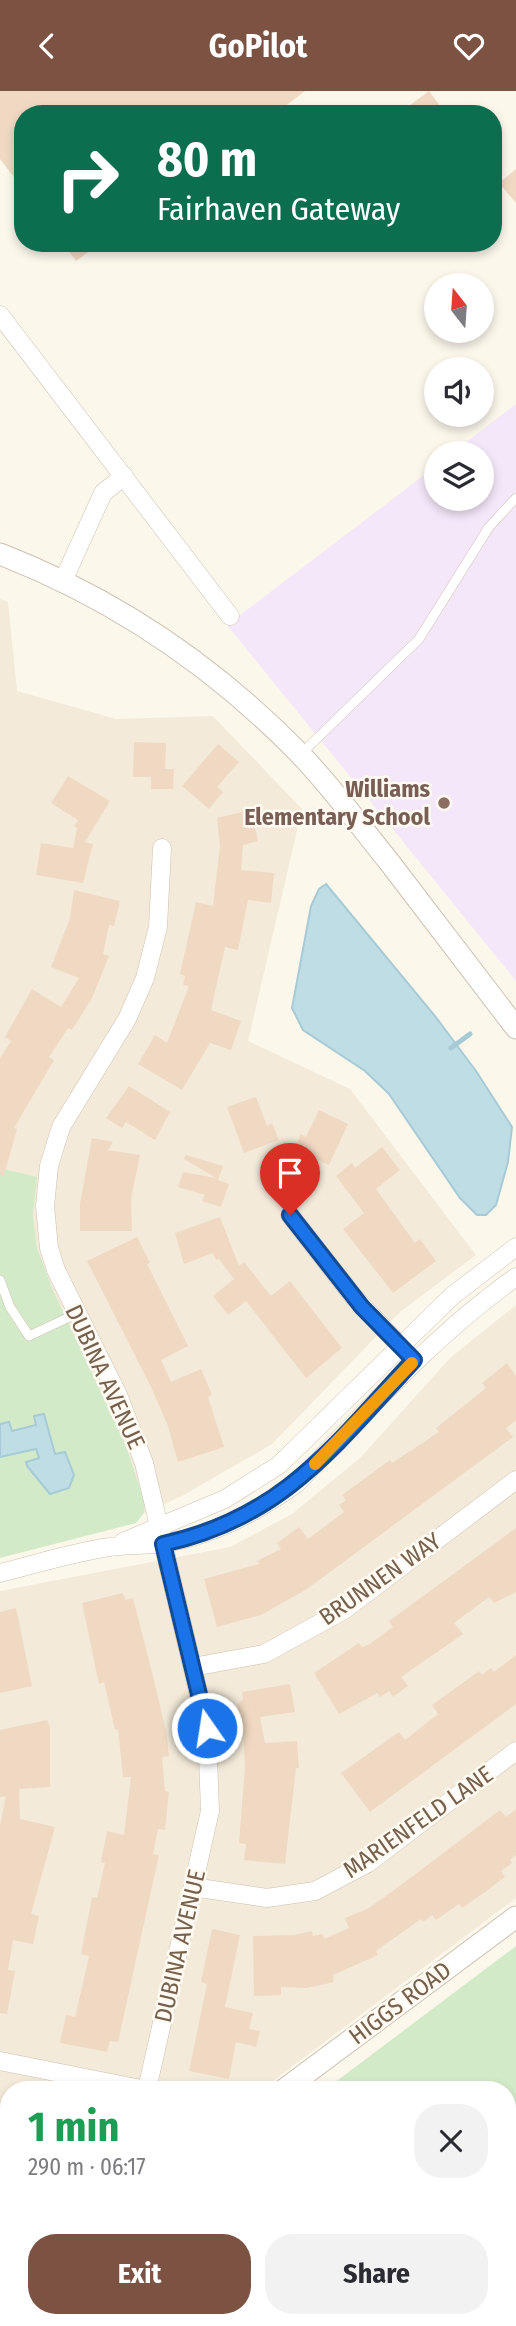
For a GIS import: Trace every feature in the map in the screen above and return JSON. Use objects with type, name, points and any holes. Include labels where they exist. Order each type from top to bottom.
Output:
[{"type":"street","points":[[0,315],[230,616]]},
{"type":"street","points":[[63,581],[103,492],[124,477]]},
{"type":"street","points":[[0,554],[63,581],[154,633],[197,663],[301,754],[341,801],[516,1028]]},
{"type":"street","name":"DUBINA AVENUE","points":[[149,2081],[210,1811],[207,1728],[144,1463],[128,1417],[76,1314],[49,1248],[45,1206],[53,1147],[70,1109],[127,1019],[145,978],[158,927],[162,848]]},
{"type":"street","points":[[290,1215],[353,1296],[414,1360]]},
{"type":"street","points":[[161,1535],[279,1465],[452,1296],[516,1247]]},
{"type":"street","points":[[0,1573],[161,1535],[217,1530],[272,1500],[296,1484],[414,1360],[469,1310],[516,1277]]},
{"type":"street","name":"BRUNNEN WAY","points":[[193,1667],[264,1654],[344,1610],[516,1480]]},
{"type":"street","name":"MARIENFELD LANE","points":[[193,1887],[267,1898],[315,1891],[368,1863],[516,1751]]},
{"type":"street","name":"HIGGS ROAD","points":[[296,2081],[516,1916]]},
{"type":"street","points":[[0,2060],[102,2081]]},
{"type":"lane","points":[[301,754],[419,639],[489,527],[516,498]]},
{"type":"lane","points":[[0,1280],[10,1307],[29,1336],[76,1314]]},
{"type":"shaded area","name":"Williams Elementary School","points":[[516,404],[516,981],[227,625],[424,475],[424,511],[494,511],[494,441],[468,441],[486,427],[494,427],[494,421]]},
{"type":"shaded area","points":[[0,599],[8,602],[17,691],[116,719],[213,716],[302,809],[248,1041],[350,1089],[476,1255],[400,1312],[272,1444],[182,1496],[144,1513],[145,1504],[126,1445],[53,1290],[37,1248],[33,1215],[36,1178],[0,1168]]},
{"type":"shaded area","points":[[516,1305],[516,1898],[273,2081],[0,2081],[0,1591],[230,1547],[292,1514],[361,1457],[450,1358]]},
{"type":"green space","points":[[0,1168],[37,1177],[33,1215],[37,1248],[53,1290],[126,1445],[145,1504],[144,1513],[136,1523],[0,1558]]},
{"type":"green space","points":[[516,1946],[516,2081],[337,2081]]},
{"type":"water","points":[[326,884],[435,1016],[476,1071],[512,1127],[508,1162],[496,1205],[486,1215],[477,1215],[460,1198],[389,1094],[365,1071],[303,1030],[292,1008],[311,906],[319,889]]},
{"type":"water","points":[[44,1414],[55,1454],[65,1452],[74,1475],[69,1488],[50,1494],[27,1466],[26,1462],[39,1458],[36,1449],[0,1457],[0,1424],[9,1422],[12,1431],[36,1425],[34,1416]]},
{"type":"building","points":[[0,91],[305,91],[287,105],[14,105],[14,177],[0,159]]},
{"type":"building","points":[[429,91],[439,105],[410,105]]},
{"type":"building","points":[[516,169],[516,203],[502,187],[502,181]]},
{"type":"building","points":[[70,252],[88,252],[76,261]]},
{"type":"building","points":[[134,742],[166,743],[165,769],[174,769],[173,789],[151,789],[151,777],[133,777]]},
{"type":"building","points":[[218,744],[239,762],[217,787],[223,792],[209,809],[182,786]]},
{"type":"building","points":[[68,776],[110,801],[85,842],[93,844],[83,883],[36,875],[41,843],[73,848],[77,828],[74,826],[78,820],[51,803]]},
{"type":"building","points":[[251,810],[258,841],[243,845],[241,870],[274,873],[271,903],[248,900],[238,950],[225,947],[211,1010],[241,1021],[231,1050],[210,1043],[182,1090],[138,1064],[155,1035],[167,1043],[189,986],[183,985],[185,976],[180,974],[196,902],[213,906],[220,846],[217,818]]},
{"type":"building","points":[[74,890],[120,901],[114,926],[109,925],[103,954],[109,956],[92,998],[72,1030],[68,1028],[49,1057],[54,1060],[14,1128],[17,1129],[4,1176],[0,1175],[0,1058],[11,1041],[5,1037],[32,989],[61,1007],[79,978],[51,967],[70,918]]},
{"type":"building","points":[[129,1086],[170,1112],[155,1140],[126,1122],[122,1128],[106,1118]]},
{"type":"building","points":[[256,1097],[267,1126],[272,1123],[279,1140],[244,1153],[227,1107]]},
{"type":"building","points":[[319,1110],[348,1124],[329,1165],[294,1149],[301,1134],[306,1137]]},
{"type":"building","points":[[92,1138],[113,1142],[108,1150],[140,1155],[131,1199],[132,1231],[80,1231],[80,1204]]},
{"type":"building","points":[[382,1147],[400,1170],[376,1189],[415,1243],[420,1239],[436,1261],[393,1293],[343,1229],[364,1213],[336,1176],[352,1163],[355,1168]]},
{"type":"building","points":[[186,1155],[223,1166],[218,1180],[229,1184],[221,1207],[202,1201],[205,1195],[178,1187],[183,1172],[216,1178],[184,1159]]},
{"type":"building","points":[[220,1217],[239,1266],[244,1262],[271,1296],[290,1281],[342,1348],[306,1378],[246,1301],[228,1315],[213,1296],[234,1279],[213,1253],[184,1264],[175,1233]]},
{"type":"building","points":[[137,1237],[150,1263],[147,1264],[188,1346],[161,1360],[171,1382],[201,1369],[212,1395],[208,1397],[224,1447],[178,1462],[168,1426],[150,1385],[87,1261]]},
{"type":"building","points":[[507,1363],[516,1376],[516,1420],[506,1428],[513,1437],[307,1589],[261,1615],[217,1627],[204,1579],[259,1564],[257,1561],[281,1549],[277,1543],[299,1527],[308,1539],[344,1512],[339,1505],[346,1500],[342,1495],[390,1460],[392,1463],[439,1432],[436,1428],[486,1388],[482,1383]]},
{"type":"building","points":[[516,1528],[516,1592],[494,1603],[489,1597],[454,1623],[463,1634],[401,1677],[408,1686],[393,1697],[389,1691],[380,1697],[377,1693],[339,1714],[314,1673],[359,1643],[362,1647],[368,1645],[393,1627],[389,1621]]},
{"type":"building","points":[[123,1593],[125,1600],[133,1598],[167,1736],[169,1756],[162,1757],[165,1791],[169,1792],[165,1830],[158,1829],[153,1854],[159,1855],[118,2042],[110,2041],[107,2052],[60,2043],[66,2015],[75,2017],[89,1956],[81,1954],[92,1897],[97,1898],[105,1863],[101,1862],[107,1831],[124,1835],[131,1777],[123,1777],[118,1729],[115,1730],[104,1682],[99,1684],[82,1603]]},
{"type":"building","points":[[16,1608],[32,1686],[0,1693],[0,1612]]},
{"type":"building","points":[[516,1655],[516,1704],[370,1812],[341,1773],[399,1732],[405,1740],[438,1714],[432,1705],[479,1671],[482,1675],[491,1668],[494,1672]]},
{"type":"building","points":[[290,1684],[295,1712],[260,1717],[265,1743],[297,1741],[299,1768],[296,1768],[285,1864],[244,1860],[246,1844],[239,1843],[245,1767],[243,1728],[237,1705],[243,1699],[242,1692]]},
{"type":"building","points":[[47,1720],[50,1727],[50,1787],[19,1789],[20,1819],[55,1827],[31,1914],[39,1916],[33,1944],[13,1940],[8,1970],[15,1971],[7,2014],[0,2013],[0,1825],[6,1796],[0,1797],[0,1730]]},
{"type":"building","points":[[516,1809],[516,1855],[510,1860],[512,1863],[501,1871],[505,1877],[485,1892],[462,1908],[459,1904],[436,1920],[432,1915],[423,1922],[421,1919],[376,1951],[378,1955],[333,1975],[334,1982],[307,1988],[281,1987],[281,1995],[254,1996],[253,1936],[294,1935],[312,1931],[313,1936],[323,1934],[324,1939],[349,1928],[345,1918],[367,1909],[393,1891],[500,1810],[506,1817]]},
{"type":"building","points":[[212,1929],[240,1935],[225,2007],[253,2013],[249,2029],[260,2031],[256,2047],[236,2042],[229,2079],[189,2071],[207,1984],[201,1982]]},
{"type":"waterway","points":[[451,1048],[470,1034]]},
{"type":"slow traffic","points":[[315,1464],[412,1363]]},
{"type":"place","name":"Williams Elementary School","points":[[444,803]]},
{"type":"route","points":[[207,1728],[163,1544],[217,1530],[247,1515],[296,1484],[414,1360],[362,1307],[290,1215]]}]
